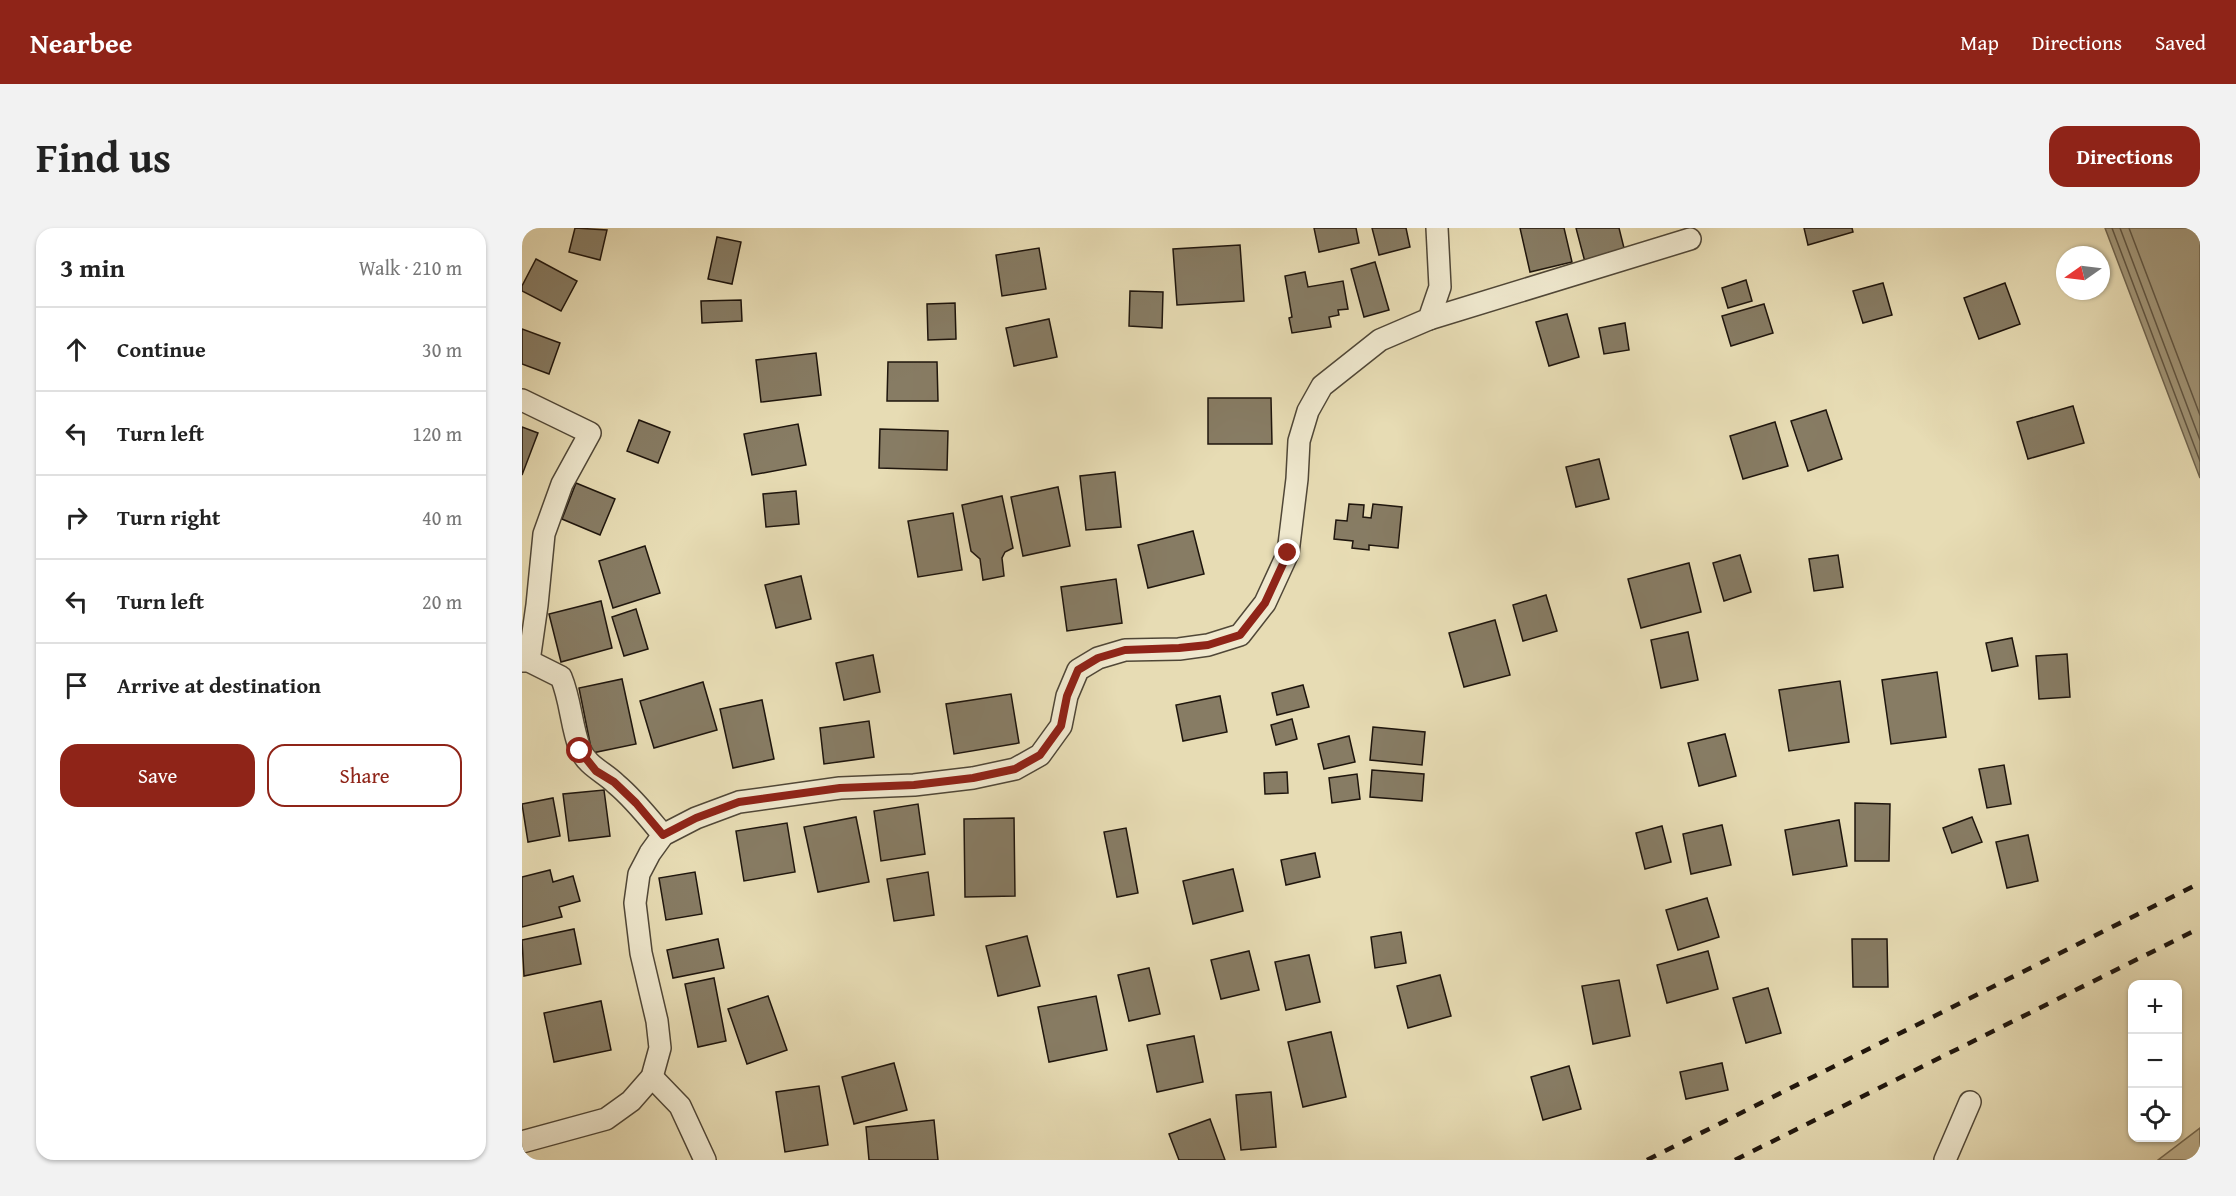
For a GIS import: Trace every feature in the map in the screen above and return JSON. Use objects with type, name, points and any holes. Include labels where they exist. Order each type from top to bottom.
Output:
[{"type":"street","points":[[1429,319],[1440,287],[1437,228]]},
{"type":"street","points":[[522,1142],[606,1119],[632,1101],[652,1077],[660,1048],[657,1021],[640,953],[634,903],[639,874],[663,835],[696,818],[739,802],[840,788],[926,784],[973,778],[1015,769],[1040,755],[1061,726],[1067,696],[1078,670],[1098,658],[1125,650],[1208,645],[1240,635],[1265,603],[1288,553],[1299,441],[1308,411],[1322,386],[1380,340],[1429,319],[1690,240]]},
{"type":"street","points":[[522,400],[590,433],[562,484],[544,534],[537,605],[525,661],[561,677],[569,696],[580,751],[596,771],[614,782],[636,803],[663,835]]},
{"type":"street","points":[[652,1077],[680,1106],[705,1160]]},
{"type":"street","points":[[1945,1160],[1970,1102]]},
{"type":"shaded area","points":[[2200,1128],[2200,1160],[2158,1160],[2182,1142]]},
{"type":"water","points":[[2105,228],[2200,228],[2200,478]]},
{"type":"building","points":[[575,228],[607,230],[600,260],[569,252]]},
{"type":"building","points":[[1314,228],[1356,228],[1359,243],[1319,252]]},
{"type":"building","points":[[1372,228],[1406,228],[1410,247],[1379,255]]},
{"type":"building","points":[[1520,228],[1564,228],[1572,262],[1530,272]]},
{"type":"building","points":[[1576,228],[1619,228],[1625,252],[1585,262]]},
{"type":"building","points":[[1804,228],[1852,228],[1853,232],[1808,245]]},
{"type":"building","points":[[717,237],[741,242],[732,284],[708,279]]},
{"type":"building","points":[[1240,245],[1244,301],[1177,305],[1173,249]]},
{"type":"building","points":[[1039,248],[1046,289],[1002,296],[996,255]]},
{"type":"building","points":[[536,259],[577,281],[561,311],[522,291],[522,286]]},
{"type":"building","points":[[1375,262],[1389,310],[1364,317],[1351,269]]},
{"type":"building","points":[[1305,272],[1308,287],[1343,281],[1348,309],[1338,310],[1339,315],[1329,317],[1331,327],[1292,333],[1289,318],[1292,317],[1285,276]]},
{"type":"building","points":[[1746,280],[1752,301],[1728,308],[1722,288]]},
{"type":"building","points":[[1883,283],[1892,315],[1863,323],[1853,291]]},
{"type":"building","points":[[2005,283],[2020,324],[1979,339],[1964,298]]},
{"type":"building","points":[[1130,291],[1163,292],[1162,328],[1129,326]]},
{"type":"building","points":[[741,300],[742,321],[702,323],[701,301]]},
{"type":"building","points":[[955,303],[956,339],[928,340],[927,304]]},
{"type":"building","points":[[1764,304],[1773,333],[1731,346],[1722,316]]},
{"type":"building","points":[[1567,314],[1579,357],[1549,366],[1536,322]]},
{"type":"building","points":[[1049,319],[1057,357],[1014,366],[1006,328]]},
{"type":"building","points":[[1625,323],[1629,350],[1604,354],[1599,328]]},
{"type":"building","points":[[522,329],[560,343],[549,374],[522,364]]},
{"type":"building","points":[[816,353],[821,395],[761,402],[756,360]]},
{"type":"building","points":[[888,362],[937,362],[938,401],[887,401]]},
{"type":"building","points":[[1208,398],[1271,398],[1272,444],[1208,444]]},
{"type":"building","points":[[2073,406],[2084,443],[2028,459],[2017,422]]},
{"type":"building","points":[[1826,410],[1842,459],[1808,471],[1791,421]]},
{"type":"building","points":[[639,420],[670,432],[658,463],[627,451]]},
{"type":"building","points":[[1775,422],[1788,466],[1743,479],[1730,436]]},
{"type":"building","points":[[798,424],[806,465],[752,475],[744,434]]},
{"type":"building","points":[[522,427],[538,433],[522,475]]},
{"type":"building","points":[[880,429],[948,431],[947,470],[879,468]]},
{"type":"building","points":[[1599,459],[1609,499],[1576,507],[1566,467]]},
{"type":"building","points":[[1115,472],[1121,527],[1086,530],[1080,476]]},
{"type":"building","points":[[576,483],[615,499],[600,535],[562,519]]},
{"type":"building","points":[[1058,487],[1070,546],[1023,556],[1011,497]]},
{"type":"building","points":[[796,491],[799,524],[766,527],[763,494]]},
{"type":"building","points":[[1002,496],[1013,548],[1005,552],[1002,558],[1004,576],[983,580],[980,559],[971,551],[962,505]]},
{"type":"building","points":[[1349,504],[1364,505],[1363,517],[1371,518],[1373,504],[1402,507],[1398,548],[1369,545],[1369,550],[1352,548],[1353,541],[1334,539],[1336,520],[1347,521]]},
{"type":"building","points":[[953,513],[962,570],[918,577],[908,521]]},
{"type":"building","points":[[1193,531],[1204,574],[1148,588],[1138,545]]},
{"type":"building","points":[[645,546],[660,593],[613,608],[599,561]]},
{"type":"building","points":[[1740,555],[1751,592],[1724,601],[1713,563]]},
{"type":"building","points":[[1838,555],[1843,587],[1814,591],[1809,559]]},
{"type":"building","points":[[1689,563],[1701,612],[1641,628],[1628,579]]},
{"type":"building","points":[[801,576],[811,619],[776,628],[765,585]]},
{"type":"building","points":[[1116,579],[1122,623],[1067,631],[1061,587]]},
{"type":"building","points":[[1546,595],[1557,631],[1523,641],[1513,605]]},
{"type":"building","points":[[601,601],[612,648],[561,662],[549,614]]},
{"type":"building","points":[[636,609],[648,649],[624,656],[612,617]]},
{"type":"building","points":[[1495,620],[1510,675],[1464,687],[1449,633]]},
{"type":"building","points":[[1688,632],[1698,680],[1661,688],[1651,640]]},
{"type":"building","points":[[2012,638],[2018,666],[1992,671],[1986,643]]},
{"type":"building","points":[[2067,654],[2070,697],[2039,699],[2036,656]]},
{"type":"building","points":[[873,655],[880,692],[844,700],[836,663]]},
{"type":"building","points":[[1937,672],[1946,737],[1891,744],[1882,680]]},
{"type":"building","points":[[622,679],[636,744],[592,753],[579,688]]},
{"type":"building","points":[[1840,681],[1849,742],[1789,751],[1779,690]]},
{"type":"building","points":[[703,682],[717,730],[654,748],[640,701]]},
{"type":"building","points":[[1303,685],[1309,707],[1277,715],[1272,693]]},
{"type":"building","points":[[1011,694],[1019,743],[954,754],[946,704]]},
{"type":"building","points":[[1220,696],[1227,732],[1183,741],[1176,705]]},
{"type":"building","points":[[762,700],[774,759],[733,768],[720,709]]},
{"type":"building","points":[[1292,719],[1297,739],[1276,745],[1271,725]]},
{"type":"building","points":[[869,721],[874,757],[824,764],[820,728]]},
{"type":"building","points":[[1373,727],[1425,732],[1422,765],[1370,760]]},
{"type":"building","points":[[1725,734],[1736,776],[1699,786],[1688,743]]},
{"type":"building","points":[[1349,736],[1355,762],[1324,769],[1318,744]]},
{"type":"building","points":[[2004,765],[2011,804],[1987,808],[1979,769]]},
{"type":"building","points":[[1372,770],[1424,774],[1422,801],[1370,797]]},
{"type":"building","points":[[1287,772],[1288,793],[1265,794],[1264,773]]},
{"type":"building","points":[[1357,774],[1360,799],[1332,803],[1329,778]]},
{"type":"building","points":[[604,790],[610,836],[569,841],[563,794]]},
{"type":"building","points":[[553,798],[560,836],[528,842],[522,804]]},
{"type":"building","points":[[1855,803],[1890,804],[1889,861],[1855,861]]},
{"type":"building","points":[[918,804],[925,854],[881,861],[874,811]]},
{"type":"building","points":[[856,817],[869,882],[818,892],[804,827]]},
{"type":"building","points":[[1972,817],[1982,842],[1952,853],[1943,828]]},
{"type":"building","points":[[1014,818],[1015,896],[965,897],[964,819]]},
{"type":"building","points":[[1839,820],[1847,866],[1793,875],[1785,830]]},
{"type":"building","points":[[787,823],[795,872],[744,881],[736,831]]},
{"type":"building","points":[[1722,825],[1731,865],[1691,874],[1683,834]]},
{"type":"building","points":[[1662,826],[1671,862],[1645,869],[1636,833]]},
{"type":"building","points":[[1126,828],[1138,893],[1117,897],[1104,832]]},
{"type":"building","points":[[2028,835],[2038,881],[2007,888],[1996,842]]},
{"type":"building","points":[[1315,853],[1320,877],[1286,885],[1281,860]]},
{"type":"building","points":[[1233,869],[1243,911],[1193,924],[1183,881]]},
{"type":"building","points":[[550,870],[553,882],[573,876],[580,901],[559,907],[562,917],[522,927],[522,877]]},
{"type":"building","points":[[695,872],[702,914],[666,920],[659,878]]},
{"type":"building","points":[[928,872],[934,915],[894,921],[887,879]]},
{"type":"building","points":[[1707,898],[1719,937],[1678,950],[1666,910]]},
{"type":"building","points":[[574,929],[581,964],[524,976],[522,940]]},
{"type":"building","points":[[1401,932],[1406,963],[1375,968],[1371,937]]},
{"type":"building","points":[[1027,936],[1040,986],[998,996],[986,946]]},
{"type":"building","points":[[718,939],[724,968],[673,978],[667,950]]},
{"type":"building","points":[[1852,939],[1887,939],[1888,987],[1853,987]]},
{"type":"building","points":[[1249,951],[1259,990],[1221,999],[1211,960]]},
{"type":"building","points":[[1708,951],[1718,989],[1667,1003],[1657,965]]},
{"type":"building","points":[[1309,955],[1320,1002],[1286,1010],[1275,962]]},
{"type":"building","points":[[1149,968],[1160,1014],[1129,1021],[1118,975]]},
{"type":"building","points":[[1440,975],[1451,1016],[1408,1028],[1397,986]]},
{"type":"building","points":[[714,978],[726,1041],[698,1047],[685,984]]},
{"type":"building","points":[[1619,980],[1630,1036],[1593,1044],[1582,986]]},
{"type":"building","points":[[1768,988],[1781,1033],[1746,1043],[1733,998]]},
{"type":"building","points":[[768,996],[787,1050],[747,1064],[728,1009]]},
{"type":"building","points":[[1096,996],[1107,1050],[1049,1062],[1038,1007]]},
{"type":"building","points":[[601,1001],[611,1050],[554,1062],[544,1013]]},
{"type":"building","points":[[1331,1032],[1346,1097],[1303,1107],[1288,1042]]},
{"type":"building","points":[[1194,1036],[1203,1082],[1157,1092],[1147,1045]]},
{"type":"building","points":[[894,1063],[907,1110],[854,1124],[842,1077]]},
{"type":"building","points":[[1722,1063],[1728,1090],[1686,1099],[1680,1072]]},
{"type":"building","points":[[1569,1066],[1581,1109],[1543,1120],[1531,1077]]},
{"type":"building","points":[[819,1086],[828,1145],[785,1152],[776,1092]]},
{"type":"building","points":[[1271,1092],[1276,1147],[1241,1150],[1236,1095]]},
{"type":"building","points":[[1210,1119],[1225,1160],[1179,1160],[1169,1134]]},
{"type":"building","points":[[934,1120],[938,1160],[869,1160],[866,1127]]},
{"type":"railway","points":[[1647,1160],[2200,883]]},
{"type":"railway","points":[[1735,1160],[2200,928]]},
{"type":"route","points":[[580,751],[596,771],[614,782],[636,803],[663,835],[696,818],[739,802],[840,788],[914,785],[973,778],[1015,769],[1040,755],[1061,726],[1067,696],[1078,670],[1098,658],[1125,650],[1208,645],[1240,635],[1265,603],[1288,553]]}]
